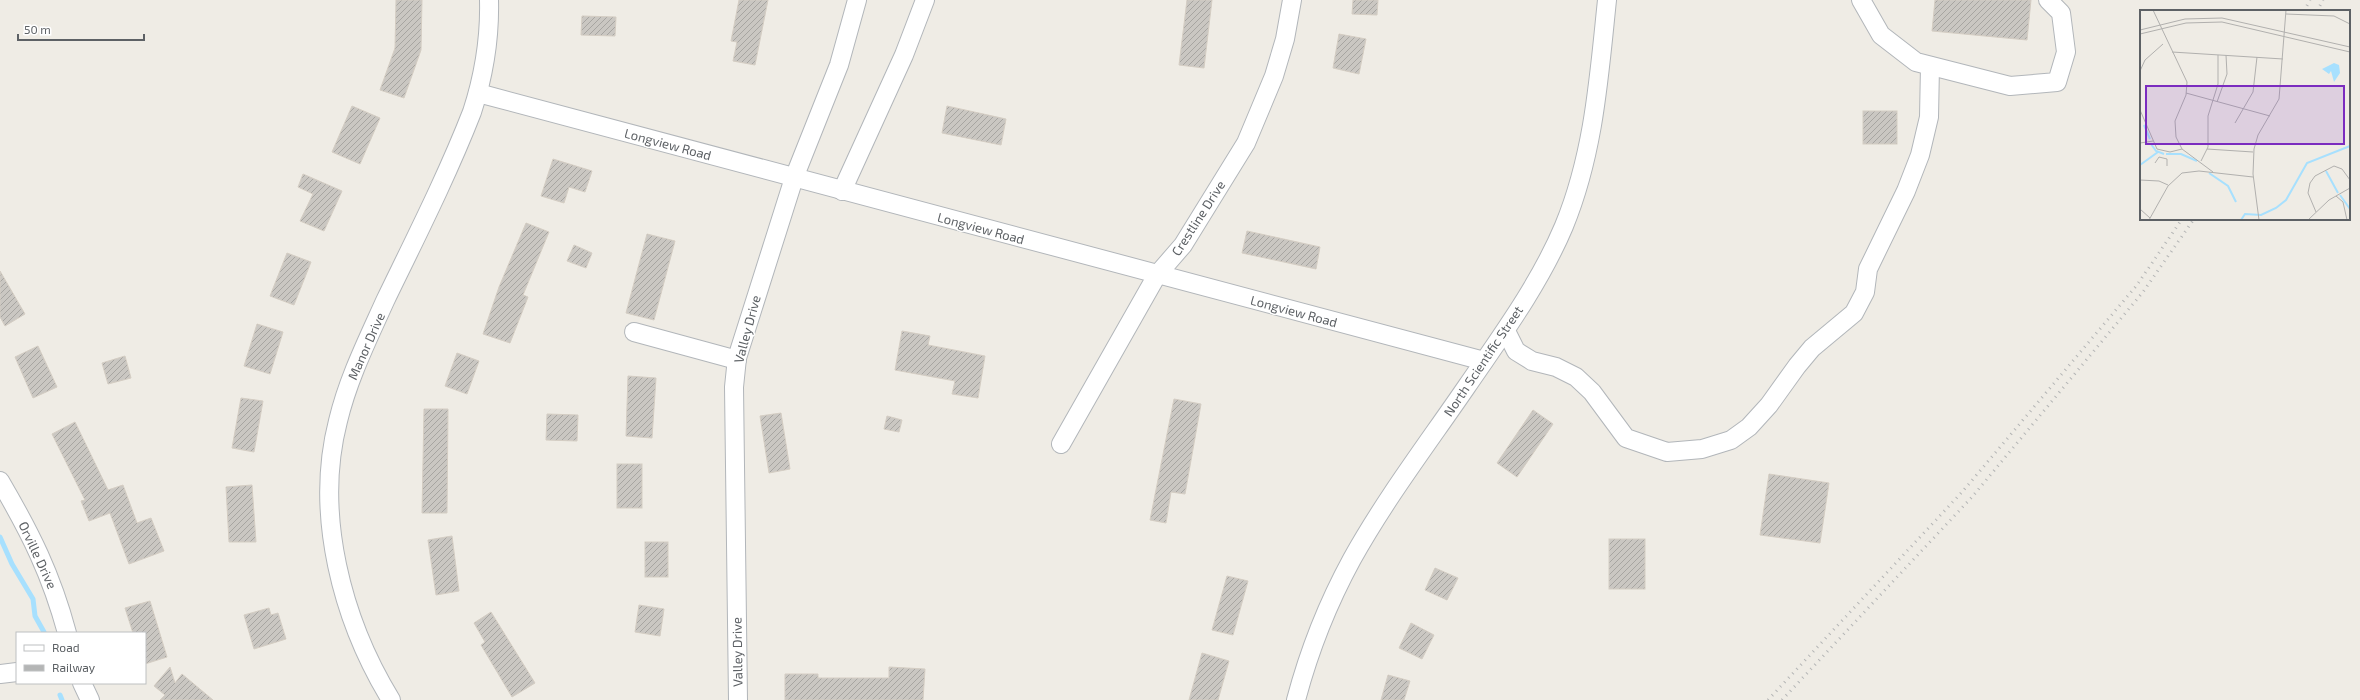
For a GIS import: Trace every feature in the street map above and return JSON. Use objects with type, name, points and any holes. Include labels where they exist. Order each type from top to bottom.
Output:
[{"type":"street","name":"Manor Drive","points":[[391,700],[362,641],[343,585],[332,527],[330,500],[333,448],[337,423],[353,373],[464,133],[478,93],[487,49],[489,0]]},
{"type":"street","name":"Valley Drive","points":[[738,700],[734,387],[737,360],[745,328],[794,178],[839,65],[858,0]]},
{"type":"street","points":[[842,191],[904,55],[925,0]]},
{"type":"street","name":"Crestline Drive","points":[[1061,444],[1157,274],[1183,245],[1246,143],[1274,76],[1285,39],[1292,0]]},
{"type":"street","name":"North Scientific Street","points":[[1296,700],[1317,636],[1352,558],[1397,488],[1506,330],[1546,263],[1576,193],[1587,156],[1594,119],[1607,0]]},
{"type":"street","points":[[1865,1],[1881,35],[1916,62],[2010,86],[2056,82],[2066,52],[2061,13],[2048,0]]},
{"type":"street","points":[[1506,330],[1516,351],[1532,361],[1556,367],[1576,377],[1608,411],[1626,438],[1667,452],[1702,449],[1730,440],[1749,427],[1770,405],[1797,366],[1812,348],[1854,313],[1865,292],[1868,269],[1906,191],[1920,155],[1928,117],[1930,66]]},
{"type":"street","name":"Longview Road","points":[[478,93],[1484,362]]},
{"type":"street","points":[[634,332],[737,360]]},
{"type":"street","name":"Orville Drive","points":[[0,481],[42,558],[57,595],[67,632]]},
{"type":"street","points":[[0,674],[16,672]]},
{"type":"street","points":[[82,684],[90,700]]},
{"type":"building","points":[[396,0],[422,0],[421,50],[404,98],[380,90],[395,48]]},
{"type":"building","points":[[739,0],[768,0],[755,65],[733,61],[737,42],[731,41]]},
{"type":"building","points":[[1187,0],[1212,0],[1204,68],[1179,65]]},
{"type":"building","points":[[1353,0],[1378,0],[1377,15],[1352,14]]},
{"type":"building","points":[[1935,0],[2031,0],[2027,40],[1932,31]]},
{"type":"building","points":[[582,16],[616,17],[615,36],[581,35]]},
{"type":"building","points":[[1339,34],[1366,39],[1359,74],[1333,68]]},
{"type":"building","points":[[352,106],[380,118],[360,164],[332,152]]},
{"type":"building","points":[[947,106],[1006,119],[1001,145],[942,133]]},
{"type":"building","points":[[1863,111],[1897,111],[1897,144],[1863,144]]},
{"type":"building","points":[[553,159],[592,171],[585,192],[569,187],[564,203],[541,196]]},
{"type":"building","points":[[303,174],[342,191],[324,231],[300,221],[313,194],[298,187]]},
{"type":"building","points":[[526,223],[549,232],[523,295],[528,297],[510,343],[483,334],[499,287]]},
{"type":"building","points":[[1247,231],[1320,247],[1316,269],[1242,253]]},
{"type":"building","points":[[647,234],[675,241],[654,320],[626,313]]},
{"type":"building","points":[[574,245],[592,253],[586,268],[567,261]]},
{"type":"building","points":[[287,253],[311,262],[294,305],[270,296]]},
{"type":"building","points":[[0,271],[25,314],[5,326],[0,317]]},
{"type":"building","points":[[257,324],[283,332],[270,374],[244,366]]},
{"type":"building","points":[[902,331],[930,336],[928,345],[985,356],[978,398],[952,394],[955,381],[895,370]]},
{"type":"building","points":[[38,346],[57,387],[33,398],[15,357]]},
{"type":"building","points":[[457,353],[479,361],[467,394],[445,386]]},
{"type":"building","points":[[125,356],[131,378],[108,384],[102,363]]},
{"type":"building","points":[[628,376],[656,378],[652,438],[626,436]]},
{"type":"building","points":[[241,398],[263,401],[254,452],[232,448]]},
{"type":"building","points":[[1174,399],[1201,404],[1185,494],[1171,492],[1166,523],[1150,520]]},
{"type":"building","points":[[424,409],[448,409],[447,513],[422,513]]},
{"type":"building","points":[[1533,410],[1553,424],[1517,477],[1497,463]]},
{"type":"building","points":[[781,413],[790,469],[769,473],[760,416]]},
{"type":"building","points":[[547,414],[578,415],[577,441],[546,440]]},
{"type":"building","points":[[887,416],[902,420],[899,432],[884,429]]},
{"type":"building","points":[[75,422],[108,490],[123,485],[137,523],[151,518],[164,551],[129,564],[110,513],[89,521],[81,501],[85,500],[52,434]]},
{"type":"building","points":[[617,464],[642,464],[642,508],[617,508]]},
{"type":"building","points":[[1769,474],[1829,483],[1820,543],[1760,535]]},
{"type":"building","points":[[252,485],[256,542],[229,542],[226,487]]},
{"type":"building","points":[[452,536],[459,591],[436,595],[428,540]]},
{"type":"building","points":[[1609,539],[1645,539],[1645,589],[1609,589]]},
{"type":"building","points":[[645,542],[668,542],[668,577],[645,577]]},
{"type":"building","points":[[1435,568],[1458,578],[1447,600],[1425,590]]},
{"type":"building","points":[[1227,576],[1248,581],[1233,635],[1212,630]]},
{"type":"building","points":[[150,601],[167,657],[146,664],[146,632],[133,632],[125,608]]},
{"type":"building","points":[[639,605],[664,609],[660,636],[635,632]]},
{"type":"building","points":[[269,608],[271,615],[278,613],[286,639],[254,649],[244,615]]},
{"type":"building","points":[[491,612],[535,683],[512,697],[481,645],[485,642],[474,623]]},
{"type":"building","points":[[1411,623],[1434,635],[1422,659],[1399,648]]},
{"type":"building","points":[[1202,653],[1229,661],[1218,700],[1189,700]]},
{"type":"building","points":[[170,667],[175,683],[182,674],[213,700],[160,700],[165,695],[154,686]]},
{"type":"building","points":[[889,667],[925,669],[923,700],[785,700],[785,674],[818,674],[818,678],[889,678]]},
{"type":"building","points":[[1388,675],[1410,681],[1404,700],[1381,700]]},
{"type":"waterway","points":[[0,537],[12,564],[33,599],[35,616],[44,632]]},
{"type":"waterway","points":[[60,695],[62,700]]},
{"type":"railway","points":[[2305,10],[2310,0]]},
{"type":"railway","points":[[2318,10],[2323,0]]},
{"type":"railway","points":[[1768,700],[1963,491],[2137,285],[2181,220]]},
{"type":"railway","points":[[1782,700],[1972,497],[2143,292],[2193,220]]}]
